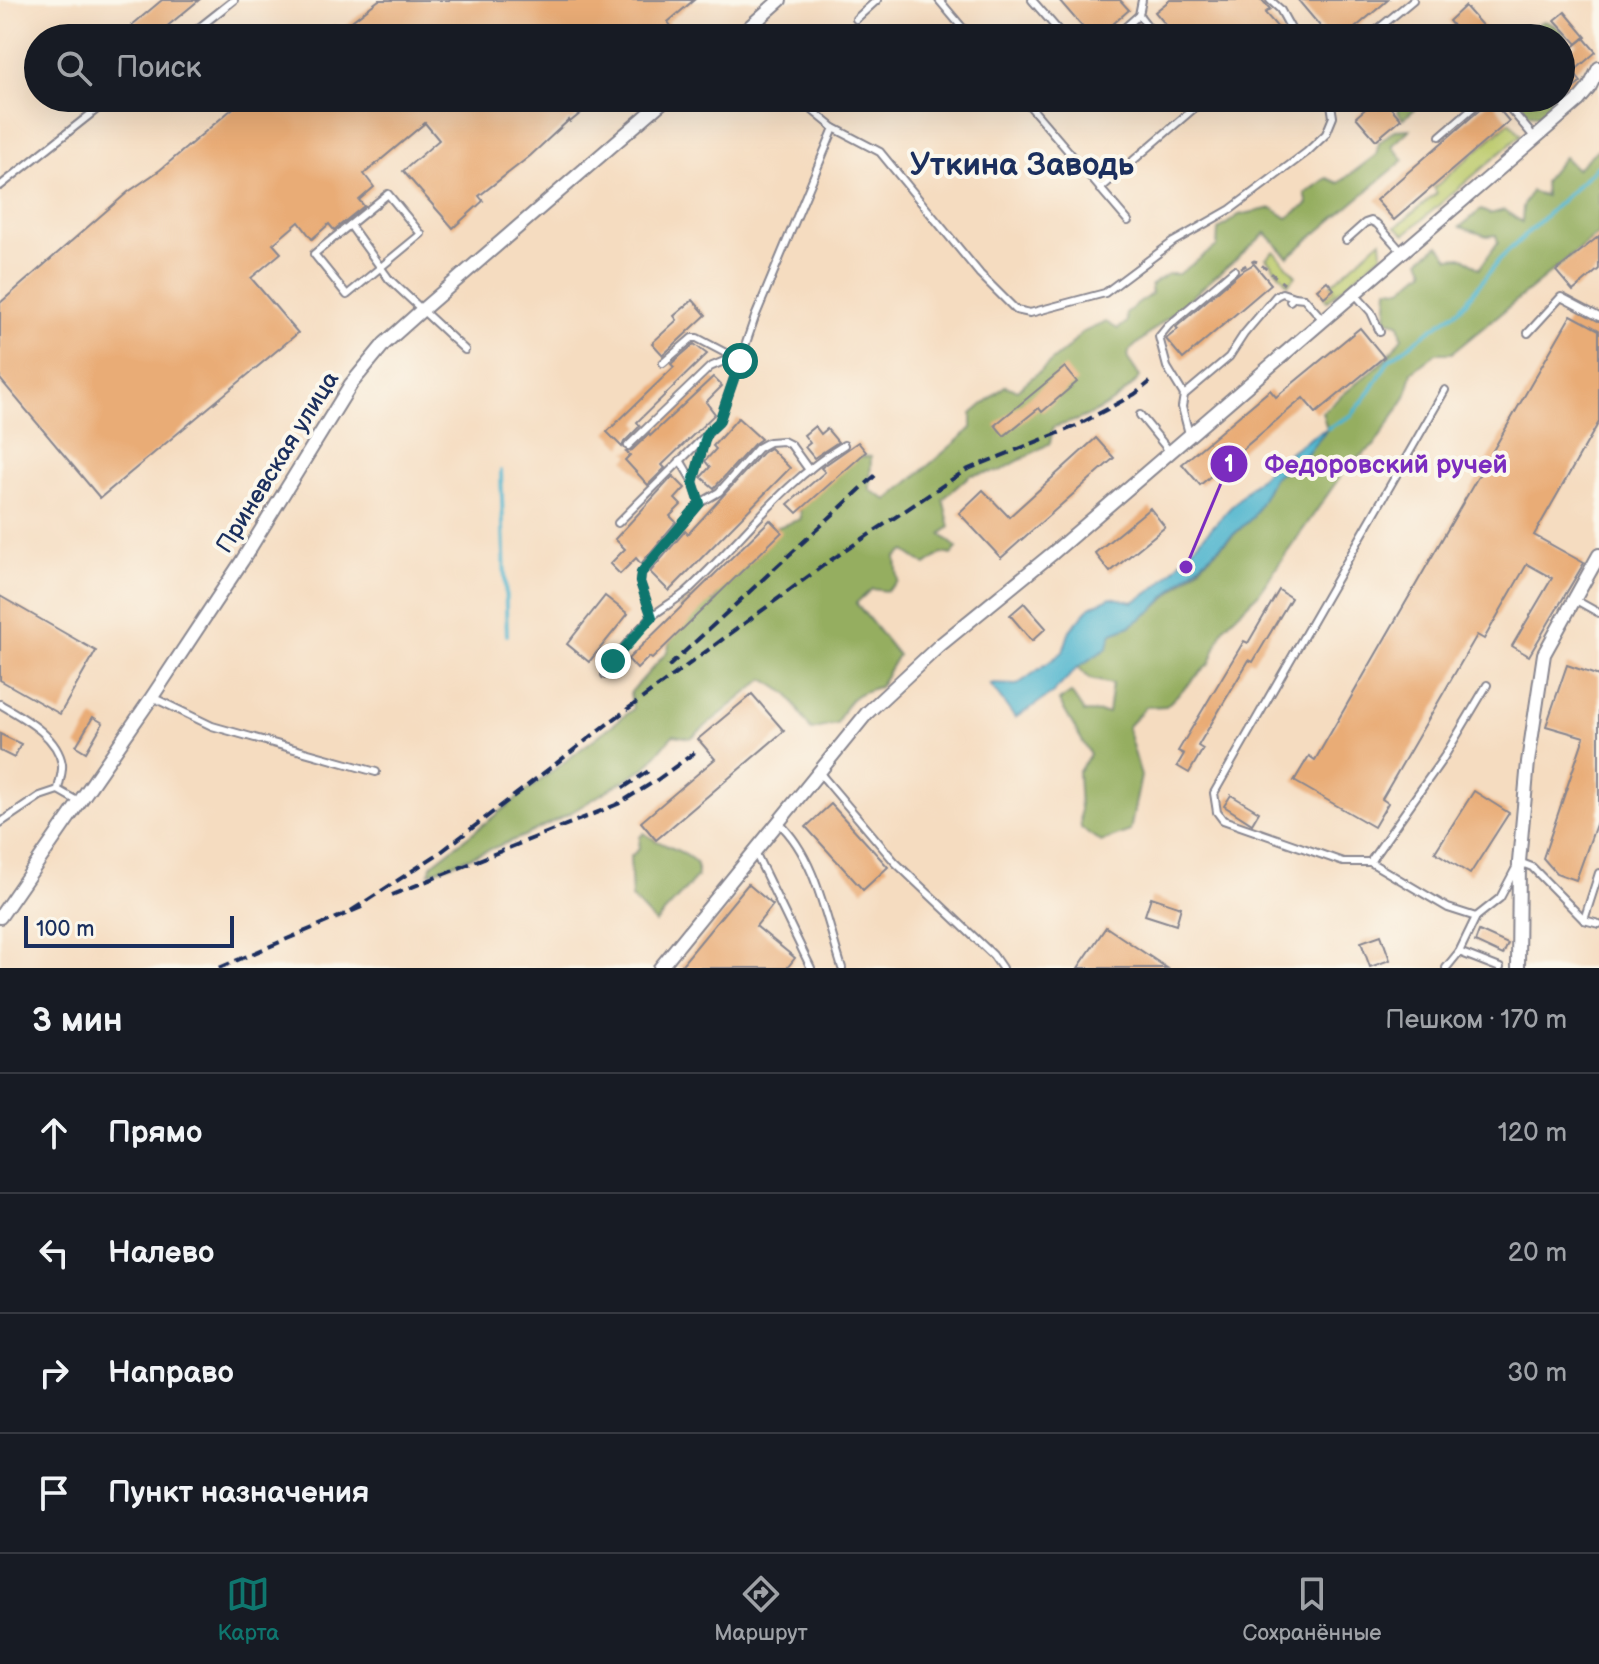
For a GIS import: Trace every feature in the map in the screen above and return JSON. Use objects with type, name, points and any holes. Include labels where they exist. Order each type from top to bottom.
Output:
[{"type":"street","points":[[752,24],[773,2]]},
{"type":"street","points":[[1575,104],[1598,75]]},
{"type":"street","name":"Приневская улица","points":[[0,917],[242,561],[351,384],[384,344],[651,112]]},
{"type":"street","points":[[660,968],[867,713],[940,645],[1565,112]]},
{"type":"street","points":[[1518,968],[1521,905],[1519,862],[1528,762],[1544,654],[1599,555]]},
{"type":"lane","points":[[204,24],[234,0]]},
{"type":"lane","points":[[856,19],[877,0]]},
{"type":"lane","points":[[939,0],[959,24]]},
{"type":"lane","points":[[1032,0],[1053,24]]},
{"type":"lane","points":[[1129,24],[1139,15],[1142,0]]},
{"type":"lane","points":[[1270,0],[1280,9],[1288,24]]},
{"type":"lane","points":[[1384,24],[1413,0]]},
{"type":"lane","points":[[1139,15],[1146,24]]},
{"type":"lane","points":[[0,186],[93,112]]},
{"type":"lane","points":[[814,112],[834,128],[880,152],[980,274],[1016,310],[1030,313],[1105,293],[1173,242],[1231,209],[1307,152],[1326,134],[1332,112]]},
{"type":"lane","points":[[1035,112],[1128,221]]},
{"type":"lane","points":[[1100,189],[1190,112]]},
{"type":"lane","points":[[1440,136],[1468,112]]},
{"type":"lane","points":[[1513,112],[1535,138]]},
{"type":"lane","points":[[618,523],[719,422],[755,317],[834,128]]},
{"type":"lane","points":[[388,194],[421,234],[347,295],[314,254],[350,225],[388,194]]},
{"type":"lane","points":[[1346,240],[1371,221],[1402,252]]},
{"type":"lane","points":[[350,225],[389,279],[465,350]]},
{"type":"lane","points":[[1184,395],[1167,367],[1159,337],[1168,326],[1234,272]]},
{"type":"lane","points":[[1190,435],[1182,407],[1184,395],[1229,357],[1276,296],[1286,293],[1295,298],[1304,298],[1323,320]]},
{"type":"lane","points":[[1354,293],[1371,312],[1380,332]]},
{"type":"lane","points":[[1528,333],[1561,297],[1599,317]]},
{"type":"lane","points":[[663,363],[692,338],[740,361]]},
{"type":"lane","points":[[628,446],[710,367],[724,361],[740,361]]},
{"type":"lane","points":[[1445,390],[1214,793],[1217,812],[1223,820],[1343,862],[1370,862],[1448,908],[1476,917]]},
{"type":"lane","points":[[1140,415],[1170,452]]},
{"type":"lane","points":[[693,482],[707,433]]},
{"type":"lane","points":[[652,617],[640,582],[641,573],[700,503],[719,492],[758,448],[769,442],[783,441],[791,445],[809,470]]},
{"type":"lane","points":[[605,675],[613,661],[652,617],[685,592],[809,470],[844,445]]},
{"type":"lane","points":[[680,460],[693,482],[700,503]]},
{"type":"lane","points":[[1573,599],[1599,613]]},
{"type":"lane","points":[[1370,862],[1444,757],[1487,685]]},
{"type":"lane","points":[[152,697],[212,726],[376,772]]},
{"type":"lane","points":[[0,704],[35,725],[55,747],[62,765],[58,790]]},
{"type":"lane","points":[[818,771],[895,862],[993,955],[1002,968]]},
{"type":"lane","points":[[0,823],[40,796],[58,790],[79,802]]},
{"type":"lane","points":[[778,822],[792,835],[813,876],[842,968]]},
{"type":"lane","points":[[754,851],[811,968]]},
{"type":"lane","points":[[1446,968],[1459,952],[1476,917],[1500,898],[1519,862],[1532,867],[1584,920],[1599,924]]},
{"type":"lane","points":[[1584,920],[1599,873]]},
{"type":"lane","points":[[1459,952],[1500,968]]},
{"type":"path","points":[[1234,272],[1258,262],[1295,298]]},
{"type":"green space","points":[[1398,112],[1411,112],[1403,119]]},
{"type":"green space","points":[[1510,122],[1521,135],[1405,234],[1396,227],[1437,193],[1434,188]]},
{"type":"green space","points":[[1410,129],[1392,146],[1404,160],[1288,257],[1266,233],[1129,351],[1128,359],[1140,377],[1122,395],[1089,415],[1053,427],[1050,443],[1000,471],[970,475],[943,499],[950,527],[941,534],[957,548],[951,555],[942,553],[926,565],[905,551],[896,557],[898,581],[887,591],[872,589],[856,603],[898,655],[879,687],[852,699],[837,724],[811,730],[788,694],[764,679],[691,738],[673,735],[646,767],[570,813],[524,836],[429,873],[432,864],[633,709],[630,693],[667,652],[680,606],[695,594],[715,602],[720,582],[769,530],[801,519],[800,507],[844,455],[871,457],[870,490],[888,500],[972,428],[972,414],[1005,386],[1017,390],[1069,347],[1081,333],[1106,322],[1118,329],[1127,322],[1126,313],[1151,294],[1151,285],[1168,274],[1179,274],[1217,246],[1218,230],[1239,215],[1272,208],[1287,218],[1308,204],[1305,194],[1327,178],[1339,183],[1376,155],[1379,143],[1394,130]]},
{"type":"green space","points":[[1599,148],[1599,233],[1452,353],[1436,353],[1412,372],[1406,397],[1374,446],[1349,464],[1258,594],[1224,627],[1210,663],[1166,706],[1146,707],[1127,727],[1141,776],[1130,831],[1101,842],[1081,828],[1078,773],[1090,754],[1059,701],[1071,693],[1084,712],[1108,713],[1112,684],[1090,679],[1078,667],[1107,648],[1112,633],[1130,626],[1153,610],[1253,517],[1273,478],[1303,458],[1327,429],[1322,412],[1386,359],[1402,337],[1399,323],[1386,320],[1388,288],[1402,289],[1425,270],[1420,260],[1439,245],[1449,258],[1464,257],[1479,269],[1498,242],[1496,235],[1487,236],[1460,227],[1481,210],[1490,214],[1504,210],[1522,222],[1523,207],[1531,191],[1545,196],[1544,181],[1564,157],[1576,169]]},
{"type":"green space","points":[[1381,240],[1382,254],[1327,301],[1324,297],[1334,289],[1330,285]]},
{"type":"green space","points":[[1274,251],[1296,276],[1288,284],[1266,258]]},
{"type":"green space","points":[[644,833],[685,854],[697,864],[697,877],[655,923],[632,898],[630,857],[639,849],[640,837]]},
{"type":"water","points":[[1328,428],[1303,458],[1273,478],[1253,517],[1153,610],[1130,626],[1112,633],[1107,648],[1078,667],[1053,693],[1015,718],[990,684],[1017,685],[1063,652],[1070,630],[1090,607],[1111,597],[1133,602],[1152,590],[1271,467]]},
{"type":"building","points":[[162,0],[199,0],[170,24],[133,24]]},
{"type":"building","points":[[379,0],[694,0],[668,22],[670,24],[348,24]]},
{"type":"building","points":[[1059,0],[1120,0],[1129,10],[1113,24],[1080,24]]},
{"type":"building","points":[[1170,0],[1262,0],[1270,9],[1265,13],[1275,24],[1165,24],[1155,12]]},
{"type":"building","points":[[1298,0],[1388,0],[1360,24],[1318,24]]},
{"type":"building","points":[[1465,6],[1481,24],[1451,24],[1449,21]]},
{"type":"building","points":[[1565,12],[1586,37],[1577,44],[1575,24],[1559,24],[1555,20]]},
{"type":"building","points":[[1584,38],[1596,52],[1575,70],[1575,46]]},
{"type":"building","points":[[228,112],[582,112],[479,196],[483,201],[453,228],[403,171],[439,140],[425,123],[364,174],[374,187],[359,200],[364,206],[334,230],[329,224],[312,239],[299,222],[273,244],[281,253],[251,278],[298,333],[100,498],[0,379],[0,303],[128,192],[160,170]]},
{"type":"building","points":[[1362,112],[1395,112],[1401,119],[1376,140],[1356,117]]},
{"type":"building","points":[[1477,112],[1501,112],[1509,121],[1394,220],[1376,200]]},
{"type":"building","points":[[1599,236],[1599,269],[1573,291],[1556,271]]},
{"type":"building","points":[[1254,264],[1271,284],[1183,359],[1166,339],[1240,272]]},
{"type":"building","points":[[1327,281],[1334,289],[1324,297],[1317,289]]},
{"type":"building","points":[[693,300],[706,315],[663,355],[652,343],[677,320],[674,316]]},
{"type":"building","points":[[1571,315],[1599,330],[1599,422],[1534,535],[1584,563],[1529,656],[1512,646],[1552,578],[1527,564],[1484,639],[1477,635],[1382,799],[1388,803],[1374,827],[1294,781],[1309,756],[1315,760]]},
{"type":"building","points":[[1360,328],[1384,357],[1316,413],[1303,398],[1200,485],[1182,464],[1270,390],[1276,397]]},
{"type":"building","points":[[694,344],[707,354],[637,422],[640,426],[622,447],[607,432]]},
{"type":"building","points":[[1065,367],[1077,382],[1042,412],[1039,408],[1004,436],[995,425]]},
{"type":"building","points":[[713,377],[722,386],[706,402],[715,414],[662,465],[665,468],[648,485],[625,460],[630,455],[626,452],[650,436]]},
{"type":"building","points":[[738,418],[761,439],[714,488],[701,477],[710,467],[705,461],[716,449],[713,446]]},
{"type":"building","points":[[815,426],[821,434],[827,429],[838,442],[814,458],[805,447],[810,443],[804,435]]},
{"type":"building","points":[[1096,438],[1114,458],[1001,558],[959,513],[983,490],[1009,517]]},
{"type":"building","points":[[858,442],[866,452],[797,513],[788,504],[825,472],[821,468]]},
{"type":"building","points":[[770,448],[790,468],[669,591],[650,572],[685,531],[688,534]]},
{"type":"building","points":[[673,476],[685,488],[675,499],[681,505],[670,516],[676,522],[641,564],[636,558],[620,574],[610,564],[625,549],[615,539]]},
{"type":"building","points":[[1150,508],[1165,527],[1110,572],[1095,553]]},
{"type":"building","points":[[770,520],[782,532],[652,659],[649,657],[637,669],[628,659]]},
{"type":"building","points":[[1279,590],[1291,598],[1253,662],[1249,660],[1198,746],[1203,749],[1189,773],[1177,766],[1184,754],[1178,751],[1244,641],[1248,643]]},
{"type":"building","points":[[0,596],[96,651],[60,714],[0,680]]},
{"type":"building","points":[[605,596],[628,614],[589,662],[567,644]]},
{"type":"building","points":[[1024,603],[1046,628],[1032,641],[1010,615]]},
{"type":"building","points":[[1567,665],[1599,676],[1599,816],[1576,880],[1556,873],[1543,858],[1584,737],[1546,726]]},
{"type":"building","points":[[752,694],[784,731],[656,840],[641,822],[715,759],[698,739]]},
{"type":"building","points":[[93,717],[103,723],[86,752],[76,746]]},
{"type":"building","points":[[0,734],[21,744],[14,758],[0,751]]},
{"type":"building","points":[[1474,791],[1509,813],[1470,874],[1435,852]]},
{"type":"building","points":[[1231,795],[1259,812],[1252,824],[1224,806]]},
{"type":"building","points":[[831,804],[888,867],[863,890],[806,827]]},
{"type":"building","points":[[748,884],[773,905],[756,926],[795,958],[787,968],[679,968]]},
{"type":"building","points":[[1151,897],[1181,907],[1176,925],[1145,915]]},
{"type":"building","points":[[1106,927],[1167,968],[1078,968]]},
{"type":"building","points":[[1479,931],[1508,944],[1503,955],[1475,942]]},
{"type":"building","points":[[1381,935],[1390,960],[1370,967],[1361,942]]},
{"type":"waterway","points":[[1328,428],[1352,415],[1389,360],[1460,309],[1499,260],[1599,165]]},
{"type":"waterway","points":[[501,471],[507,635]]},
{"type":"railway","points":[[351,911],[441,852],[610,722],[828,562],[966,470],[1076,426],[1135,394],[1150,382]]},
{"type":"railway","points":[[668,667],[879,472]]},
{"type":"railway","points":[[392,895],[618,804],[698,750]]},
{"type":"railway","points":[[623,788],[650,770]]},
{"type":"railway","points":[[219,968],[362,907]]},
{"type":"place","name":"Федоровский ручей","points":[[1186,567]]},
{"type":"district","name":"Уткина Заводь","points":[[1022,164]]},
{"type":"route","points":[[613,661],[652,617],[640,582],[641,573],[700,503],[693,482],[707,433],[719,422],[740,361]]}]
